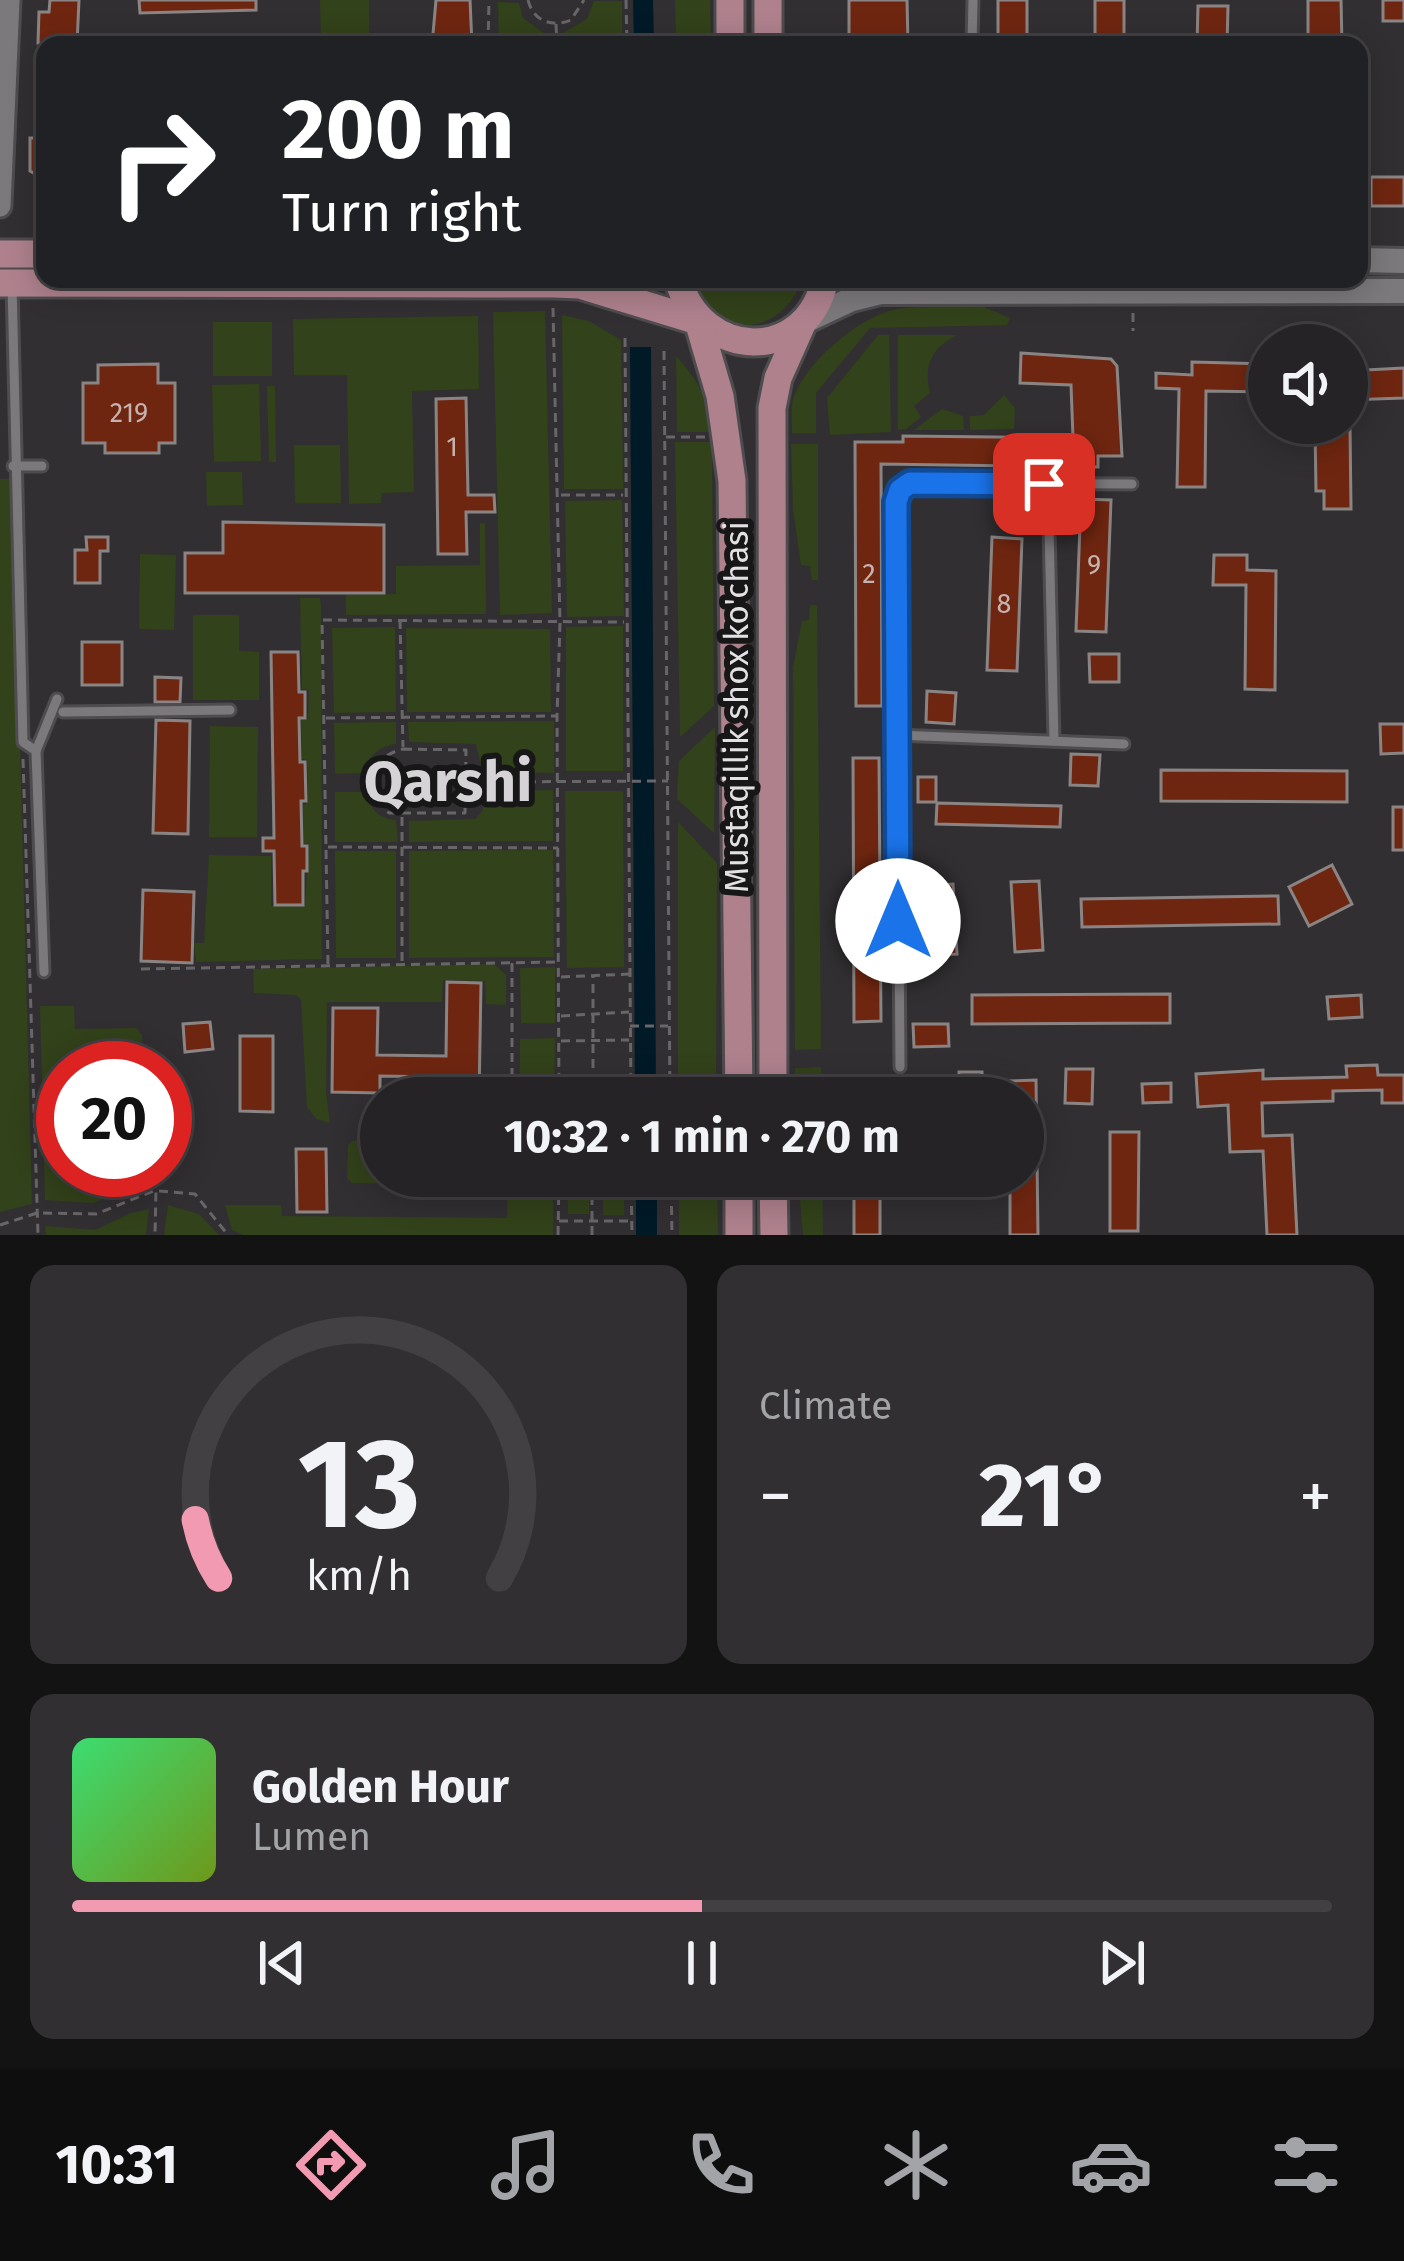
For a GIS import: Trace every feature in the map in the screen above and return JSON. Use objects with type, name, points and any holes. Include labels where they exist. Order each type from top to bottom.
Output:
[{"type":"main road","points":[[730,0],[730,36]]},
{"type":"main road","points":[[768,0],[768,36]]},
{"type":"main road","points":[[0,254],[36,254]]},
{"type":"main road","points":[[1368,260],[1404,260]]},
{"type":"main road","points":[[6,283],[36,283]]},
{"type":"main road","points":[[578,288],[698,321],[739,342],[784,335],[852,298],[880,292],[1404,290]]},
{"type":"main road","name":"Mustaqillik shox ko'chasi","points":[[681,288],[698,321],[720,396],[731,481],[739,1077]]},
{"type":"main road","name":"Mustaqillik shox ko'chasi","points":[[773,1077],[772,408],[778,378],[822,288]]},
{"type":"main road","points":[[739,1197],[739,1235]]},
{"type":"main road","points":[[773,1197],[774,1235]]},
{"type":"street","points":[[0,206],[9,0]]},
{"type":"lane","points":[[973,0],[973,36]]},
{"type":"lane","points":[[6,283],[23,742],[36,751]]},
{"type":"lane","points":[[15,466],[42,466]]},
{"type":"lane","points":[[900,1067],[896,502],[900,490],[910,483],[1132,484]]},
{"type":"lane","points":[[1049,528],[1054,742]]},
{"type":"lane","points":[[44,972],[36,751],[57,699]]},
{"type":"lane","points":[[63,712],[230,710]]},
{"type":"lane","points":[[896,735],[1124,744]]},
{"type":"path","points":[[488,0],[488,36]]},
{"type":"path","points":[[528,0],[536,16],[556,24],[578,14],[584,0]]},
{"type":"path","points":[[626,0],[627,36]]},
{"type":"path","points":[[556,24],[557,36]]},
{"type":"path","points":[[553,308],[560,623],[556,716],[559,1077],[631,1076],[625,338]]},
{"type":"path","points":[[1133,313],[1133,331]]},
{"type":"path","points":[[664,351],[670,1077]]},
{"type":"path","points":[[664,437],[709,437]]},
{"type":"path","points":[[559,495],[626,495]]},
{"type":"path","points":[[328,964],[322,620],[627,622]]},
{"type":"path","points":[[400,620],[403,749]]},
{"type":"path","points":[[324,718],[556,716]]},
{"type":"path","points":[[22,746],[38,1235]]},
{"type":"path","points":[[403,749],[466,750],[466,782],[465,813],[389,813],[376,802],[370,785],[375,765],[388,752],[403,749]]},
{"type":"path","points":[[466,782],[668,781]]},
{"type":"path","points":[[401,962],[402,814]]},
{"type":"path","points":[[326,847],[558,848]]},
{"type":"path","points":[[512,961],[512,1077]]},
{"type":"path","points":[[141,969],[560,962]]},
{"type":"path","points":[[560,976],[630,974]]},
{"type":"path","points":[[593,975],[593,1076]]},
{"type":"path","points":[[559,1016],[630,1012]]},
{"type":"path","points":[[630,1026],[670,1026]]},
{"type":"path","points":[[559,1041],[631,1040]]},
{"type":"path","points":[[192,1195],[228,1235]]},
{"type":"path","points":[[0,1225],[37,1213],[95,1214],[138,1197]]},
{"type":"path","points":[[155,1235],[156,1197]]},
{"type":"path","points":[[559,1197],[559,1235]]},
{"type":"path","points":[[592,1197],[592,1235]]},
{"type":"path","points":[[632,1197],[632,1235]]},
{"type":"path","points":[[671,1197],[672,1235]]},
{"type":"path","points":[[559,1222],[632,1221]]},
{"type":"green space","points":[[320,0],[369,0],[369,36],[321,36]]},
{"type":"green space","points":[[675,0],[710,0],[711,36],[676,36]]},
{"type":"green space","points":[[594,1],[622,1],[622,36],[561,36],[587,19]]},
{"type":"green space","points":[[498,2],[519,3],[523,18],[548,36],[499,36]]},
{"type":"green space","points":[[694,288],[798,288],[778,314],[746,325],[729,322],[700,299]]},
{"type":"green space","points":[[982,306],[1010,318],[1007,325],[870,328],[816,393],[816,433],[792,433],[797,390],[819,359],[850,332],[898,309]]},
{"type":"green space","points":[[545,311],[552,613],[500,615],[493,312]]},
{"type":"green space","points":[[562,315],[589,321],[621,340],[623,489],[564,489]]},
{"type":"green space","points":[[478,316],[479,389],[412,391],[414,492],[382,493],[381,503],[349,504],[347,375],[294,375],[293,319]]},
{"type":"green space","points":[[213,322],[272,322],[272,376],[213,376]]},
{"type":"green space","points":[[878,335],[889,335],[891,432],[830,435],[827,398]]},
{"type":"green space","points":[[898,335],[957,335],[932,358],[930,393],[914,406],[921,417],[898,430]]},
{"type":"green space","points":[[676,356],[702,391],[713,432],[677,432]]},
{"type":"green space","points":[[259,384],[261,461],[214,462],[212,385]]},
{"type":"green space","points":[[267,386],[275,386],[276,462],[269,462]]},
{"type":"green space","points":[[1004,395],[1015,408],[1014,429],[970,430],[970,416],[984,415]]},
{"type":"green space","points":[[942,409],[963,416],[964,430],[914,430]]},
{"type":"green space","points":[[675,442],[712,442],[714,706],[680,737]]},
{"type":"green space","points":[[791,444],[818,444],[818,580],[812,580],[810,566],[801,565]]},
{"type":"green space","points":[[294,445],[340,445],[341,503],[295,503]]},
{"type":"green space","points":[[206,472],[242,472],[243,505],[207,506]]},
{"type":"green space","points":[[0,479],[13,479],[32,1204],[0,1212]]},
{"type":"green space","points":[[622,500],[624,616],[567,617],[565,501]]},
{"type":"green space","points":[[480,523],[485,523],[486,614],[346,615],[346,595],[396,594],[396,566],[480,565]]},
{"type":"green space","points":[[140,554],[176,555],[174,630],[139,629]]},
{"type":"green space","points":[[300,598],[320,598],[321,606],[322,959],[196,962],[194,943],[204,943],[209,855],[271,856],[271,906],[305,905],[309,844],[303,843],[303,805],[308,803],[301,720],[308,719],[309,690],[302,689]]},
{"type":"green space","points":[[810,605],[817,605],[821,1049],[795,1050],[793,668]]},
{"type":"green space","points":[[193,615],[239,615],[239,651],[259,652],[259,700],[193,700]]},
{"type":"green space","points":[[623,626],[623,771],[566,771],[566,627]]},
{"type":"green space","points":[[395,627],[396,712],[334,713],[332,628]]},
{"type":"green space","points":[[406,628],[550,629],[551,712],[407,712]]},
{"type":"green space","points":[[554,721],[554,773],[482,771],[476,744],[409,742],[408,722]]},
{"type":"green space","points":[[396,722],[396,744],[375,753],[363,773],[335,774],[334,723]]},
{"type":"green space","points":[[210,726],[258,727],[257,837],[209,837]]},
{"type":"green space","points":[[715,727],[714,833],[677,799],[679,761]]},
{"type":"green space","points":[[553,790],[553,841],[409,842],[409,821],[475,819],[483,810],[483,791]]},
{"type":"green space","points":[[565,791],[623,791],[624,967],[567,968]]},
{"type":"green space","points":[[335,792],[367,792],[376,812],[396,820],[398,842],[335,842]]},
{"type":"green space","points":[[678,822],[717,863],[716,1077],[678,1077]]},
{"type":"green space","points":[[553,850],[554,957],[409,958],[409,851]]},
{"type":"green space","points":[[335,851],[396,851],[396,958],[336,958]]},
{"type":"green space","points":[[494,964],[506,975],[506,1005],[486,1004],[485,981],[443,980],[442,1002],[327,1002],[330,1123],[316,1119],[307,1107],[301,1000],[296,995],[254,993],[253,969]]},
{"type":"green space","points":[[555,967],[555,1023],[521,1023],[520,968]]},
{"type":"green space","points":[[40,1006],[74,1006],[75,1029],[136,1028],[142,1041],[41,1041]]},
{"type":"green space","points":[[555,1038],[554,1077],[520,1077],[520,1039]]},
{"type":"green space","points":[[821,1067],[821,1077],[795,1077],[795,1068]]},
{"type":"green space","points":[[360,1141],[360,1183],[347,1178],[348,1145]]},
{"type":"green space","points":[[45,1197],[108,1197],[93,1203]]},
{"type":"green space","points":[[508,1197],[553,1197],[553,1235],[243,1235],[232,1230],[225,1205],[281,1205],[282,1216],[507,1218]]},
{"type":"green space","points":[[568,1197],[589,1197],[589,1214],[568,1214]]},
{"type":"green space","points":[[603,1197],[624,1197],[624,1215],[603,1215]]},
{"type":"green space","points":[[679,1197],[717,1197],[718,1235],[679,1235]]},
{"type":"green space","points":[[800,1197],[822,1197],[823,1235],[803,1235]]},
{"type":"green space","points":[[168,1205],[199,1214],[219,1235],[164,1235]]},
{"type":"green space","points":[[149,1209],[146,1235],[46,1235],[45,1226],[95,1230]]},
{"type":"water","points":[[633,0],[653,0],[654,36],[634,36]]},
{"type":"water","points":[[630,347],[651,347],[656,1077],[635,1077]]},
{"type":"water","points":[[636,1197],[657,1197],[657,1235],[636,1235]]},
{"type":"building","points":[[50,0],[79,0],[77,36],[38,36],[39,12],[49,12]]},
{"type":"building","points":[[139,0],[256,0],[256,10],[140,13]]},
{"type":"building","points":[[436,0],[470,0],[472,36],[433,36]]},
{"type":"building","points":[[849,0],[907,0],[908,36],[849,36]]},
{"type":"building","points":[[998,0],[1027,0],[1027,36],[998,36]]},
{"type":"building","points":[[1095,0],[1124,0],[1124,36],[1095,36]]},
{"type":"building","points":[[1308,0],[1341,0],[1342,36],[1308,36]]},
{"type":"building","points":[[1383,0],[1404,0],[1404,21],[1383,21]]},
{"type":"building","points":[[1198,6],[1228,6],[1227,36],[1197,36]]},
{"type":"building","points":[[30,138],[36,138],[36,174],[30,171]]},
{"type":"building","points":[[1371,177],[1404,177],[1404,206],[1371,206]]},
{"type":"building","points":[[1021,353],[1111,359],[1117,366],[1122,456],[1098,456],[1098,467],[881,464],[882,706],[856,706],[855,442],[903,442],[903,436],[1073,438],[1071,385],[1020,383]]},
{"type":"building","points":[[1192,362],[1248,363],[1248,392],[1206,391],[1205,487],[1177,487],[1179,389],[1156,388],[1156,373],[1192,375]]},
{"type":"building","points":[[158,364],[158,383],[175,383],[175,443],[159,443],[159,453],[105,453],[105,443],[83,443],[83,383],[98,383],[98,365]]},
{"type":"building","points":[[1404,368],[1404,398],[1368,399],[1368,370]]},
{"type":"building","points":[[466,398],[468,495],[494,495],[495,512],[466,512],[467,554],[438,554],[436,399]]},
{"type":"building","points":[[1315,444],[1350,444],[1351,509],[1324,509],[1324,491],[1316,491]]},
{"type":"building","points":[[1081,499],[1111,500],[1106,632],[1076,631]]},
{"type":"building","points":[[223,522],[384,525],[384,593],[185,593],[185,553],[223,553]]},
{"type":"building","points":[[86,537],[108,537],[108,551],[100,551],[100,583],[75,583],[75,550],[87,550]]},
{"type":"building","points":[[992,537],[1022,539],[1017,671],[987,670]]},
{"type":"building","points":[[1214,555],[1247,555],[1247,570],[1276,571],[1275,690],[1245,689],[1246,585],[1213,585]]},
{"type":"building","points":[[82,642],[122,642],[122,685],[82,685]]},
{"type":"building","points":[[271,652],[298,652],[299,692],[305,692],[305,718],[299,718],[306,801],[301,801],[302,846],[307,846],[303,905],[275,905],[274,851],[263,851],[263,838],[274,838]]},
{"type":"building","points":[[1089,654],[1119,654],[1119,682],[1090,682]]},
{"type":"building","points":[[155,677],[181,678],[180,702],[155,702]]},
{"type":"building","points":[[927,691],[956,693],[954,724],[926,722]]},
{"type":"building","points":[[156,720],[190,721],[188,834],[153,833]]},
{"type":"building","points":[[1380,724],[1404,724],[1404,753],[1381,754]]},
{"type":"building","points":[[1071,754],[1100,755],[1098,786],[1070,785]]},
{"type":"building","points":[[853,758],[879,758],[881,1021],[854,1022]]},
{"type":"building","points":[[1161,770],[1347,771],[1347,802],[1161,801]]},
{"type":"building","points":[[918,777],[936,777],[936,802],[918,802]]},
{"type":"building","points":[[937,803],[1061,806],[1060,827],[936,824]]},
{"type":"building","points":[[1393,807],[1404,807],[1404,850],[1393,850]]},
{"type":"building","points":[[1332,865],[1352,904],[1309,926],[1289,887]]},
{"type":"building","points":[[1039,881],[1043,950],[1015,952],[1011,882]]},
{"type":"building","points":[[953,884],[957,954],[929,955],[925,886]]},
{"type":"building","points":[[143,890],[194,892],[192,963],[141,961]]},
{"type":"building","points":[[1278,896],[1279,924],[1082,927],[1081,899]]},
{"type":"building","points":[[447,982],[481,983],[479,1077],[360,1077],[360,1093],[332,1092],[333,1008],[378,1008],[377,1055],[446,1056]]},
{"type":"building","points":[[1170,994],[1170,1023],[972,1024],[972,995]]},
{"type":"building","points":[[1361,995],[1362,1017],[1329,1019],[1327,997]]},
{"type":"building","points":[[210,1022],[213,1049],[192,1051],[192,1041],[184,1041],[183,1024]]},
{"type":"building","points":[[913,1024],[948,1024],[949,1046],[914,1047]]},
{"type":"building","points":[[240,1036],[273,1036],[273,1112],[240,1111]]},
{"type":"building","points":[[1377,1065],[1378,1075],[1404,1075],[1404,1103],[1382,1103],[1382,1090],[1333,1091],[1333,1101],[1262,1103],[1263,1136],[1292,1135],[1297,1235],[1267,1235],[1263,1151],[1230,1152],[1228,1105],[1198,1107],[1196,1074],[1263,1070],[1263,1079],[1347,1077],[1346,1066]]},
{"type":"building","points":[[1066,1069],[1093,1069],[1092,1104],[1065,1103]]},
{"type":"building","points":[[959,1072],[982,1072],[982,1077],[959,1077]]},
{"type":"building","points":[[1171,1083],[1171,1102],[1143,1103],[1142,1084]]},
{"type":"building","points":[[1110,1132],[1139,1132],[1138,1231],[1110,1231]]},
{"type":"building","points":[[296,1149],[326,1149],[327,1212],[297,1212]]},
{"type":"building","points":[[854,1197],[880,1197],[880,1235],[854,1235]]},
{"type":"building","points":[[1010,1197],[1038,1197],[1038,1235],[1010,1235]]},
{"type":"district","name":"Qarshi","points":[[448,781]]},
{"type":"route","points":[[898,921],[896,502],[900,490],[910,483],[1044,484]]}]
